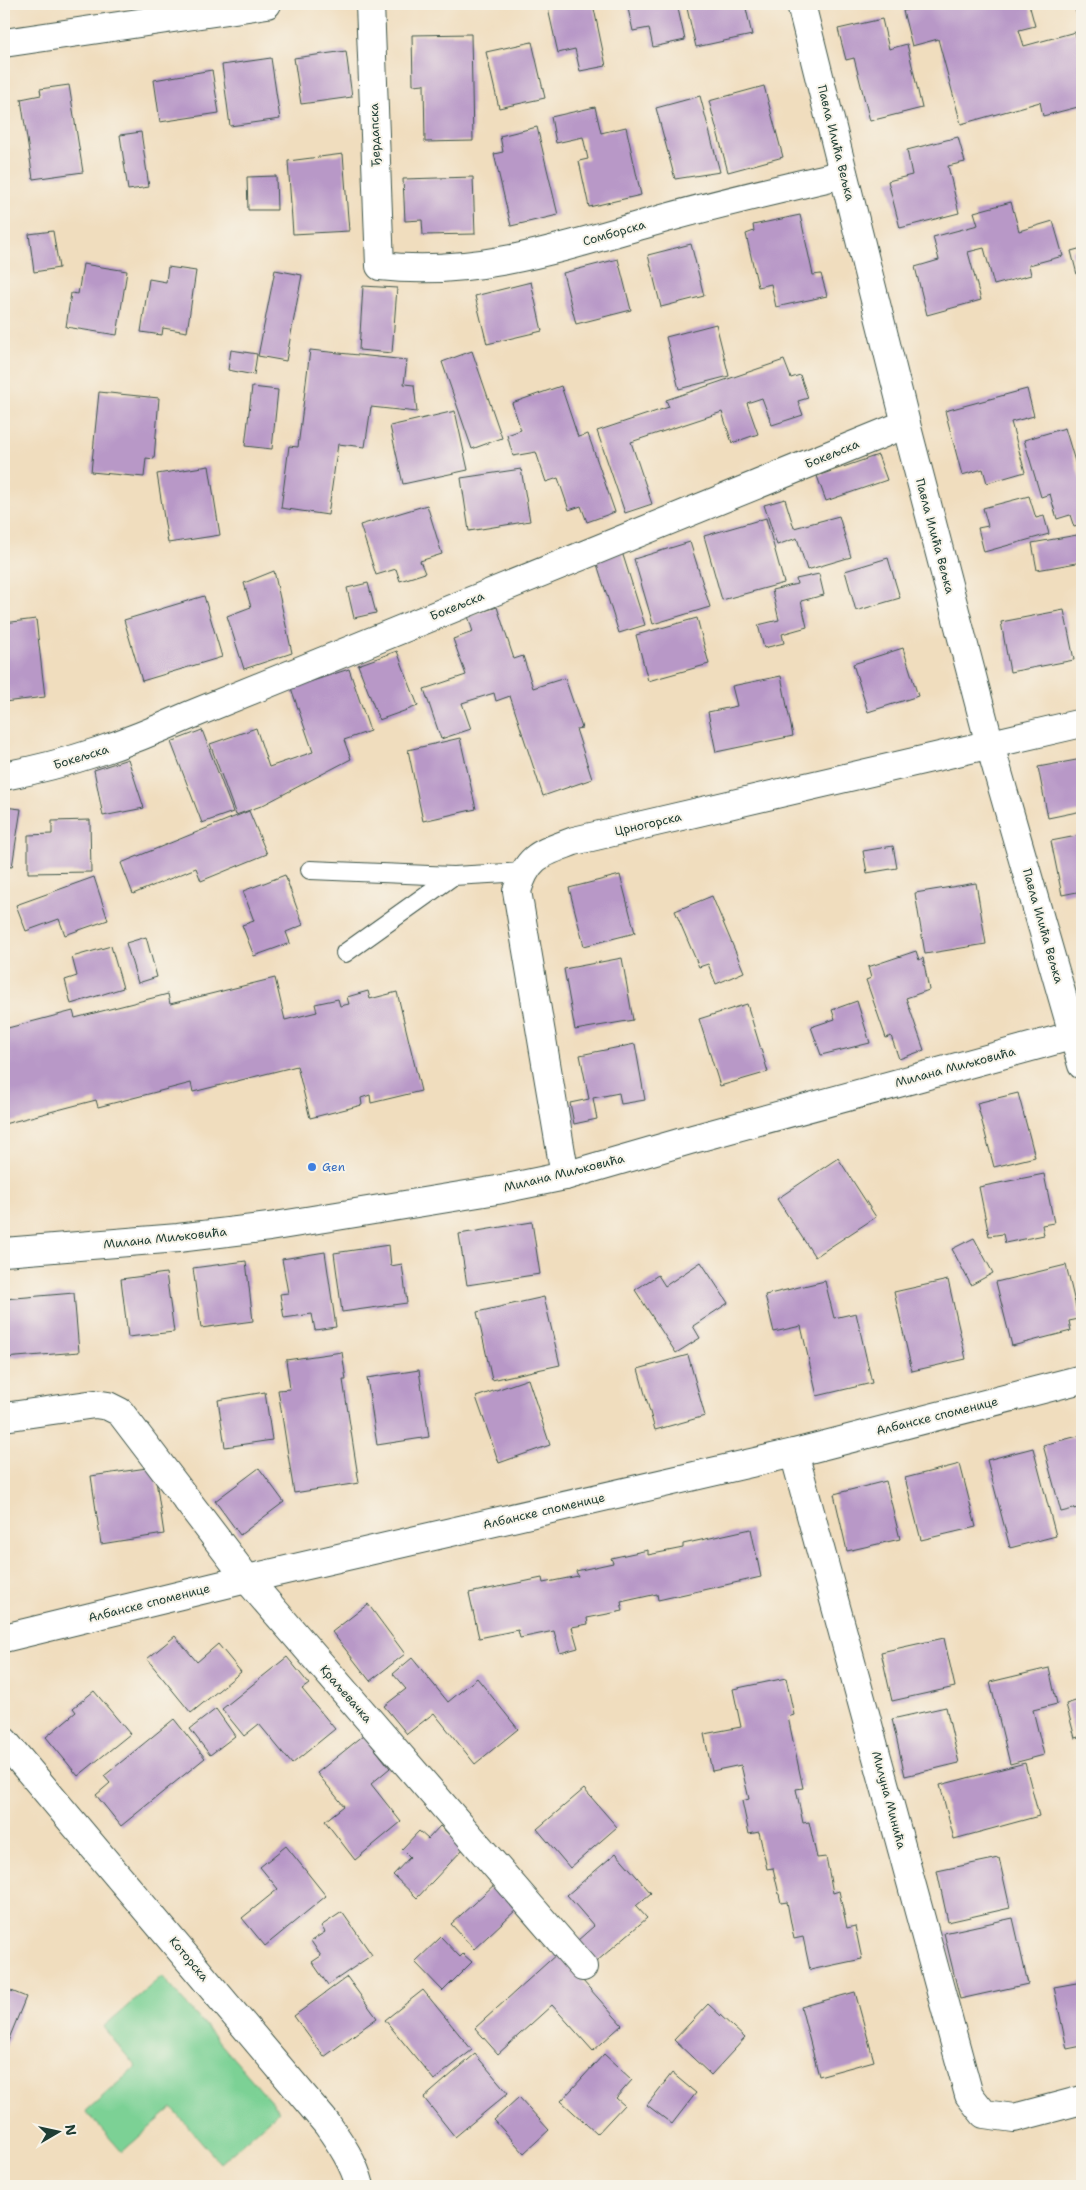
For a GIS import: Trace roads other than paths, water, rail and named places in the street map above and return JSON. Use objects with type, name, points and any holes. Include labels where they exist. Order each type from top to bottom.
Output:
[{"type":"street","points":[[4,43],[267,4]]},
{"type":"street","name":"Ђердапска","points":[[370,4],[380,266]]},
{"type":"street","name":"Павла Илића Вељка","points":[[801,4],[906,424],[990,745],[1078,1033],[1082,1064]]},
{"type":"street","name":"Сомборска","points":[[380,266],[406,269],[449,269],[500,261],[566,247],[671,216],[844,174]]},
{"type":"street","name":"Бокељска","points":[[4,776],[39,770],[126,743],[188,716],[906,424]]},
{"type":"street","name":"Црногорска","points":[[523,872],[536,857],[574,841],[1082,723]]},
{"type":"street","points":[[523,872],[517,891],[520,913],[565,1176]]},
{"type":"street","name":"Милана Миљковића","points":[[4,1252],[178,1238],[268,1227],[497,1190],[565,1176],[1078,1033]]},
{"type":"street","name":"Албанске споменице","points":[[4,1638],[247,1579],[794,1453],[1082,1379]]},
{"type":"street","name":"Краљевачка","points":[[4,1417],[95,1404],[108,1406],[120,1412],[247,1579],[583,1967]]},
{"type":"street","name":"Милуна Минића","points":[[794,1453],[970,2095],[984,2114],[1014,2118],[1082,2100]]},
{"type":"street","name":"Которска","points":[[4,1741],[327,2124],[343,2146],[356,2171],[360,2186]]},
{"type":"lane","points":[[310,870],[453,876],[523,872]]},
{"type":"lane","points":[[345,952],[453,876]]},
{"type":"place","name":"Gen","points":[[312,1167]]}]
